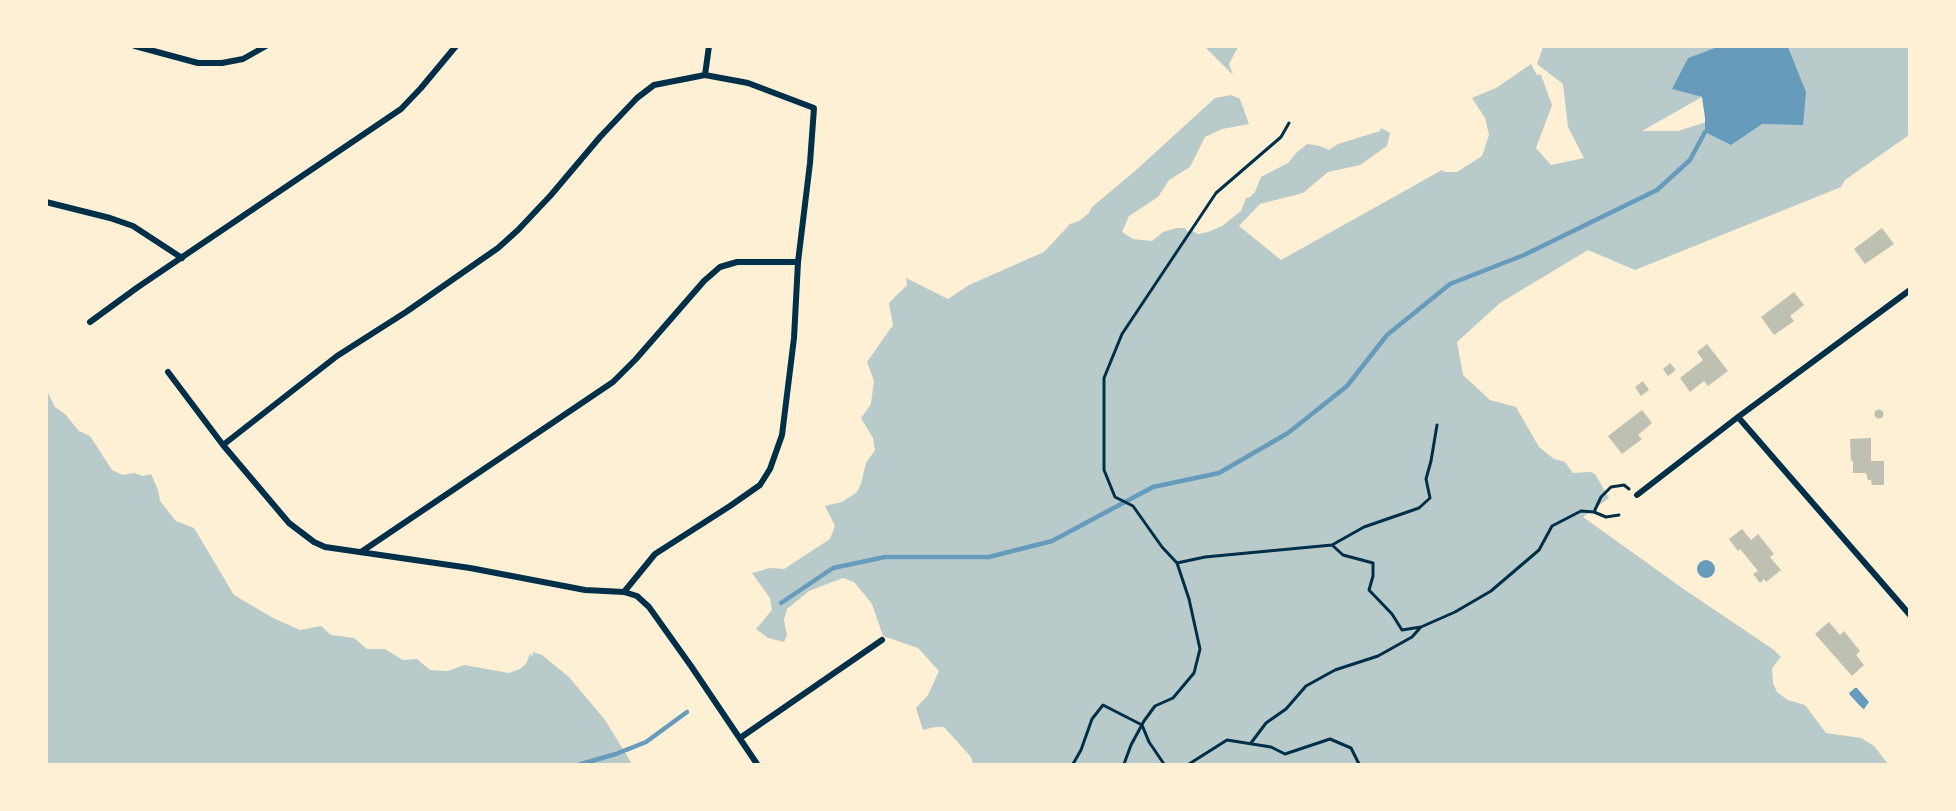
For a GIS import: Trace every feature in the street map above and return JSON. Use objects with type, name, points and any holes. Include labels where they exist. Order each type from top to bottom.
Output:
[{"type":"street","points":[[135,46],[198,63],[222,63],[243,58],[266,46]]},
{"type":"street","points":[[90,322],[401,108],[456,46]]},
{"type":"street","points":[[705,75],[709,46]]},
{"type":"street","points":[[223,445],[337,356],[406,312],[498,248],[545,202],[600,137],[637,98],[654,85],[705,75],[748,83],[814,108],[798,262],[794,338],[782,435],[770,469],[759,485],[655,554],[624,592]]},
{"type":"street","points":[[46,202],[133,226],[182,258]]},
{"type":"street","points":[[361,552],[613,382],[704,281],[720,267],[737,262],[798,262]]},
{"type":"street","points":[[1638,495],[1738,417],[1910,290]]},
{"type":"street","points":[[168,372],[223,445],[289,523],[301,534],[325,547],[470,568],[585,590],[624,592],[637,596],[649,607],[757,765]]},
{"type":"street","points":[[1738,417],[1910,615]]},
{"type":"street","points":[[740,738],[882,640]]},
{"type":"path","points":[[1124,765],[1142,724],[1155,706],[1173,698],[1194,673],[1200,649],[1189,599],[1177,563],[1162,547],[1133,506],[1115,497],[1104,470],[1104,378],[1122,334],[1216,193],[1281,137],[1290,123]]},
{"type":"path","points":[[1177,563],[1205,557],[1332,545],[1364,527],[1419,508],[1430,498],[1426,479],[1437,426]]},
{"type":"path","points":[[1594,512],[1601,497],[1611,487],[1624,485],[1638,495]]},
{"type":"path","points":[[1332,545],[1343,555],[1372,563],[1373,576],[1369,590],[1392,615],[1402,630],[1421,627],[1455,612],[1491,591],[1539,550],[1552,526],[1581,511],[1594,512],[1606,517],[1619,515]]},
{"type":"path","points":[[1251,743],[1266,723],[1286,709],[1306,686],[1335,670],[1378,656],[1413,638],[1421,627]]},
{"type":"path","points":[[1073,765],[1092,719],[1103,705],[1142,724],[1149,742],[1164,765]]},
{"type":"path","points":[[1189,765],[1227,740],[1271,747],[1285,754],[1330,739],[1352,748],[1359,765]]},
{"type":"shaded area","points":[[1205,47],[1238,47],[1229,64],[1233,75]]},
{"type":"shaded area","points":[[1543,47],[1717,47],[1688,58],[1673,89],[1702,97],[1642,131],[1678,131],[1713,120],[1771,47],[1909,47],[1909,135],[1845,180],[1841,187],[1635,270],[1588,250],[1500,303],[1457,342],[1463,375],[1490,400],[1516,407],[1539,447],[1554,459],[1565,462],[1573,473],[1591,472],[1595,474],[1609,498],[1583,517],[1774,650],[1781,657],[1772,668],[1773,683],[1777,692],[1788,700],[1805,705],[1826,733],[1861,738],[1874,746],[1888,764],[973,764],[971,757],[944,727],[923,730],[916,708],[928,695],[939,671],[918,648],[883,636],[872,604],[854,582],[843,578],[809,591],[787,609],[784,620],[787,635],[784,642],[768,638],[756,629],[772,610],[770,598],[752,573],[770,568],[784,569],[830,539],[835,526],[825,506],[842,502],[857,492],[861,484],[866,463],[875,450],[873,438],[861,418],[871,404],[874,381],[867,362],[893,325],[889,303],[907,285],[906,278],[948,299],[969,285],[1044,252],[1070,224],[1079,221],[1089,213],[1092,207],[1215,98],[1231,95],[1240,99],[1249,124],[1222,129],[1205,137],[1190,167],[1169,180],[1158,197],[1129,216],[1122,232],[1133,239],[1152,241],[1163,232],[1177,228],[1185,228],[1188,232],[1191,230],[1198,234],[1208,232],[1222,226],[1241,211],[1246,198],[1255,192],[1261,177],[1288,163],[1307,144],[1329,150],[1338,144],[1380,131],[1381,128],[1390,133],[1387,146],[1360,165],[1328,172],[1303,193],[1260,204],[1239,226],[1281,260],[1442,170],[1457,172],[1482,156],[1489,135],[1485,118],[1472,98],[1496,88],[1531,64],[1537,75],[1541,75],[1552,105],[1536,148],[1551,165],[1584,158],[1568,127],[1563,84],[1537,64]]},
{"type":"shaded area","points":[[46,389],[55,407],[65,414],[79,431],[90,436],[112,470],[123,475],[151,474],[160,501],[176,521],[194,528],[234,595],[273,618],[300,630],[321,626],[331,635],[354,638],[367,649],[385,649],[403,660],[417,659],[430,670],[448,671],[464,665],[509,673],[526,664],[530,654],[533,656],[533,652],[542,655],[569,677],[605,720],[632,764],[47,764]]},
{"type":"water","points":[[1717,47],[1788,47],[1806,92],[1803,125],[1762,124],[1731,145],[1705,132],[1702,97],[1672,89],[1688,58]]},
{"type":"water","points":[[1706,560],[1712,563],[1715,569],[1712,575],[1706,578],[1700,575],[1697,569],[1700,563]]},
{"type":"water","points":[[1855,688],[1869,702],[1864,709],[1849,693]]},
{"type":"building","points":[[1882,228],[1894,244],[1865,264],[1854,249]]},
{"type":"building","points":[[1794,292],[1804,305],[1790,316],[1794,321],[1774,335],[1761,317]]},
{"type":"building","points":[[1707,344],[1728,371],[1708,386],[1704,381],[1690,392],[1680,378],[1703,360],[1697,352]]},
{"type":"building","points":[[1670,363],[1676,370],[1668,376],[1663,369]]},
{"type":"building","points":[[1643,381],[1649,390],[1641,396],[1635,387]]},
{"type":"building","points":[[1642,410],[1652,423],[1638,435],[1642,439],[1622,454],[1608,436]]},
{"type":"building","points":[[1879,410],[1883,414],[1879,418],[1875,414]]},
{"type":"building","points":[[1871,438],[1871,461],[1884,461],[1884,485],[1872,485],[1866,473],[1853,473],[1850,439]]},
{"type":"building","points":[[1742,529],[1751,540],[1758,534],[1774,554],[1770,557],[1781,570],[1766,582],[1764,579],[1760,583],[1753,574],[1758,571],[1729,539]]},
{"type":"building","points":[[1829,622],[1840,635],[1844,631],[1860,651],[1856,655],[1864,665],[1852,676],[1815,634]]},
{"type":"waterway","points":[[781,603],[833,568],[885,557],[989,557],[1052,541],[1153,487],[1219,473],[1288,433],[1347,386],[1387,335],[1450,284],[1524,255],[1657,190],[1690,160],[1705,132]]},
{"type":"waterway","points":[[581,764],[646,742],[687,712]]}]
